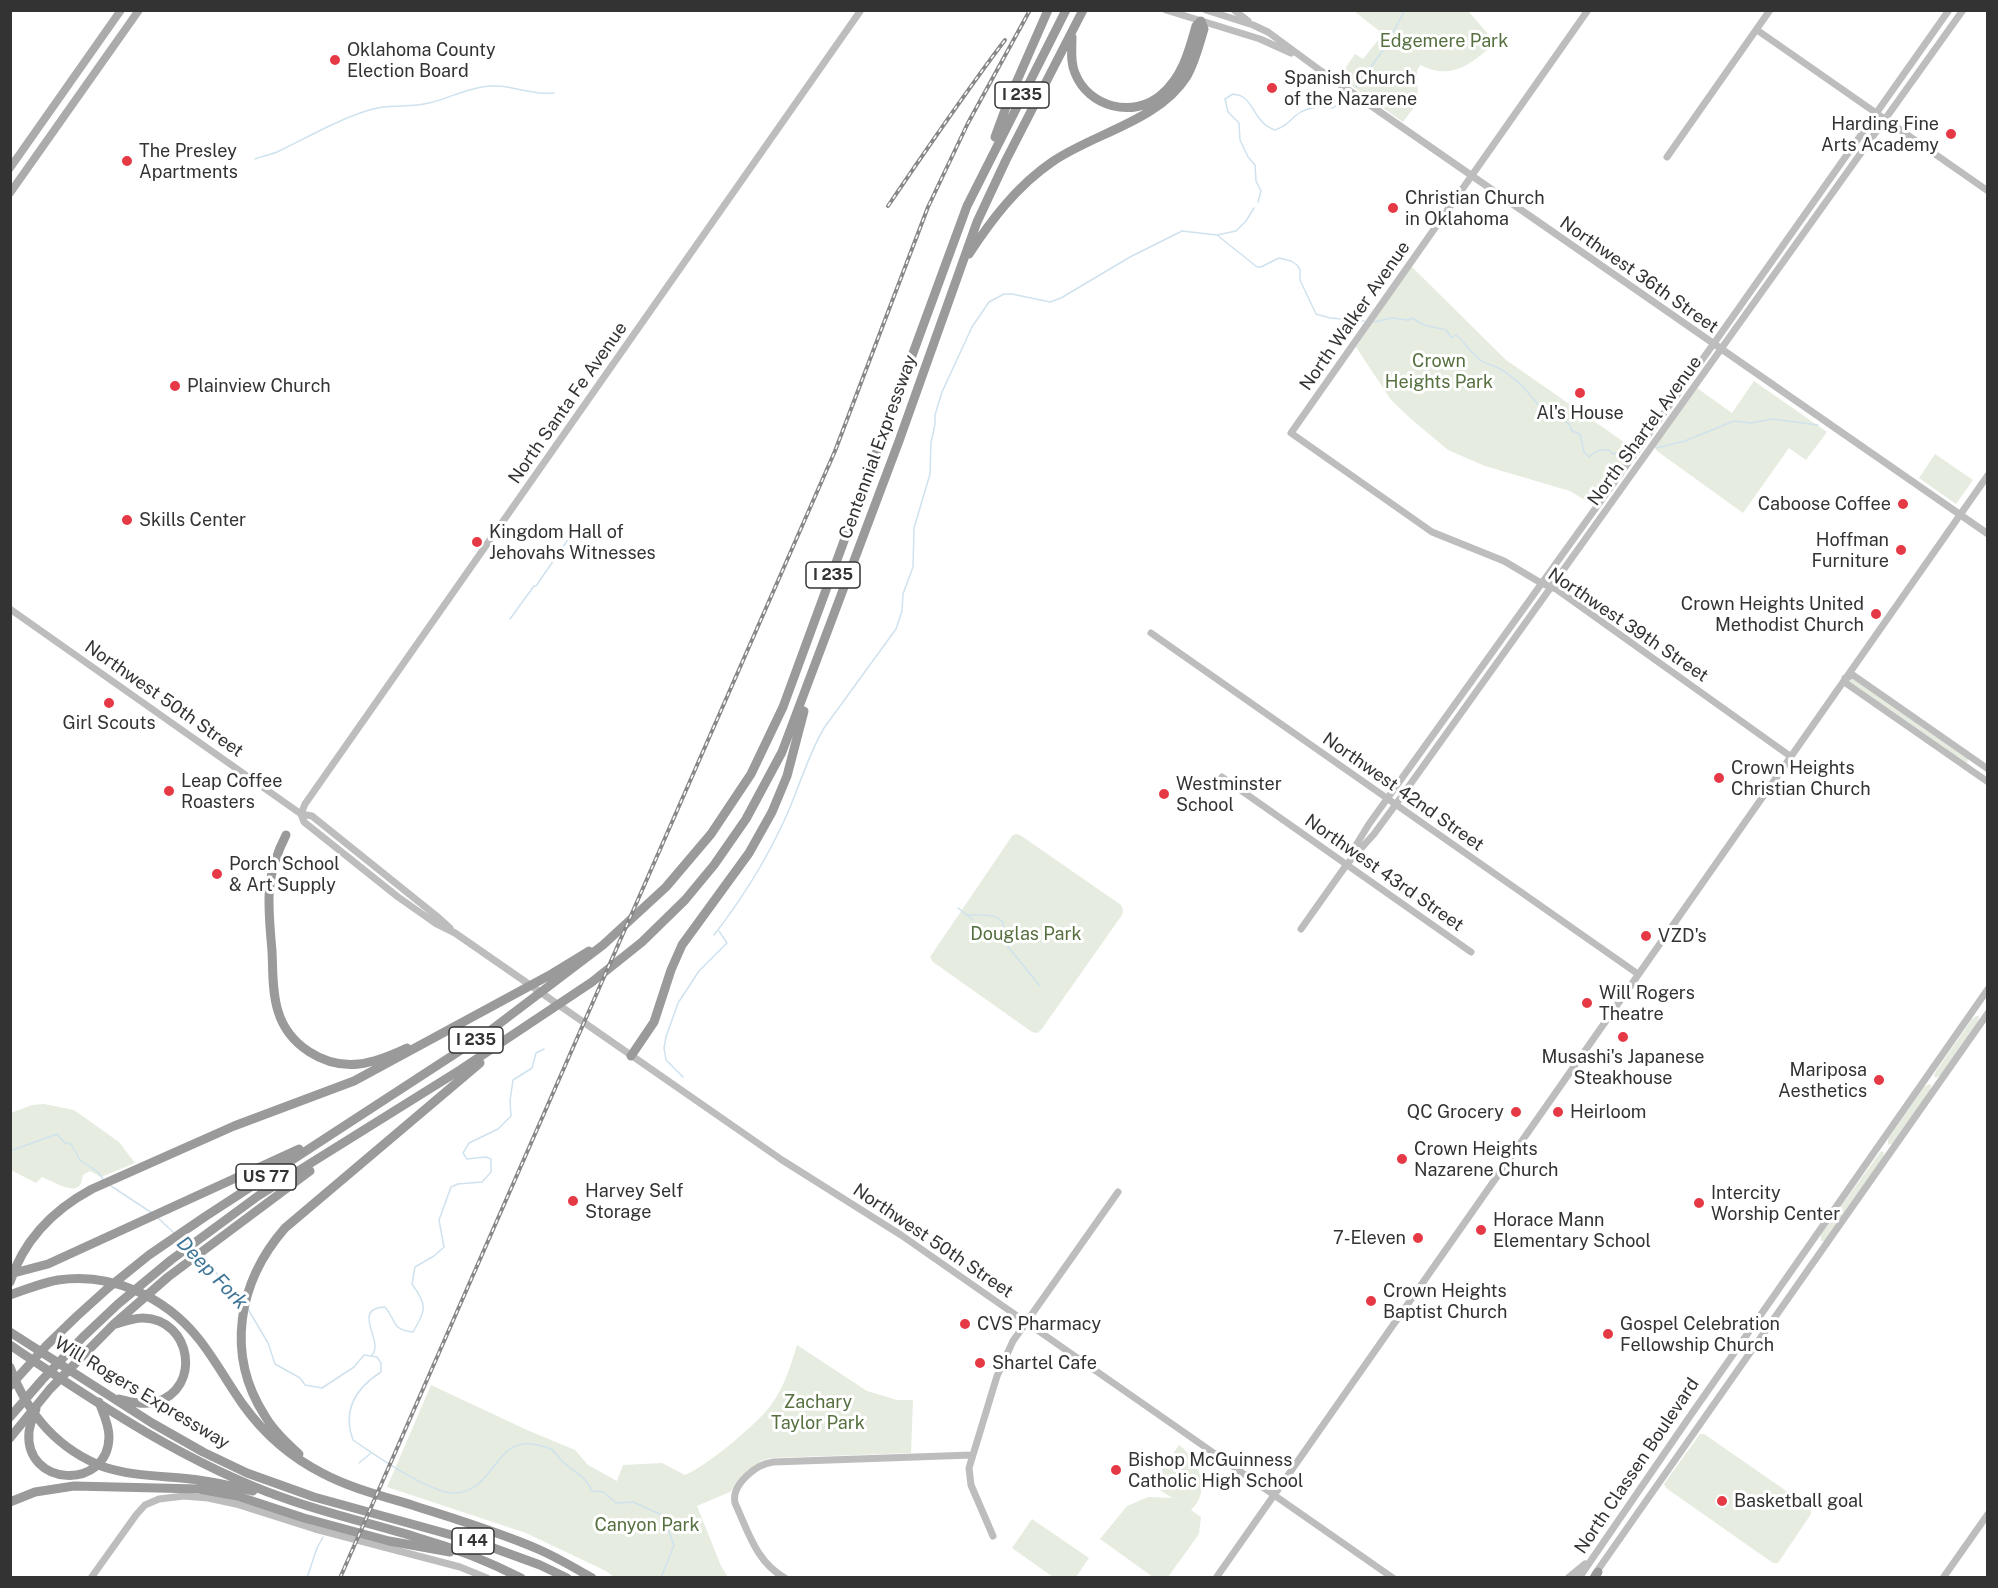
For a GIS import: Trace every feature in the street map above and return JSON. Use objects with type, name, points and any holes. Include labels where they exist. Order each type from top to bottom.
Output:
[{"type":"highway","points":[[980,179],[1009,99],[1048,10]]},
{"type":"highway","name":"Centennial Expressway","points":[[326,1137],[486,1033],[586,960],[666,887],[698,851],[738,795],[764,748],[791,687],[952,243],[980,179],[1065,10]]},
{"type":"highway","name":"Centennial Expressway","points":[[348,1142],[511,1036],[619,962],[685,900],[714,866],[746,819],[770,776],[796,718],[899,441],[960,268],[990,193],[1083,10]]},
{"type":"highway","points":[[960,268],[1003,206],[1040,171],[1072,150],[1157,107],[1173,95],[1192,66],[1204,29],[1201,21],[1196,26],[1184,66],[1172,83],[1159,97],[1135,107],[1106,104],[1083,88],[1073,67],[1072,32]]},
{"type":"highway","points":[[627,1054],[654,1022],[682,945],[749,853],[778,798],[787,776],[819,654]]},
{"type":"highway","points":[[286,835],[271,873],[268,887],[269,911],[276,1005],[283,1024],[297,1043],[310,1053],[325,1060],[342,1064],[360,1064],[389,1056],[475,1017]]},
{"type":"highway","points":[[10,1282],[27,1246],[51,1216],[74,1198],[234,1126],[354,1081],[548,976],[619,932]]},
{"type":"highway","points":[[324,1475],[287,1443],[266,1418],[248,1377],[241,1334],[246,1297],[256,1269],[269,1247],[285,1227],[511,1036]]},
{"type":"highway","points":[[10,1274],[48,1264],[326,1137]]},
{"type":"highway","name":"US 77","points":[[13,1383],[64,1329],[108,1288],[149,1255],[326,1137]]},
{"type":"highway","points":[[10,1438],[38,1403],[114,1324],[168,1277],[222,1239],[348,1142]]},
{"type":"highway","name":"US 77","points":[[10,1417],[82,1337],[161,1268],[258,1197],[348,1142]]},
{"type":"highway","points":[[10,1295],[51,1282],[80,1279],[113,1283],[158,1301],[187,1325],[200,1340],[245,1407],[273,1439],[301,1462],[339,1481],[505,1536],[540,1550],[592,1578]]},
{"type":"highway","points":[[113,1398],[142,1403],[161,1400],[178,1386],[186,1359],[179,1337],[168,1326],[160,1322],[145,1318],[114,1324]]},
{"type":"highway","name":"Will Rogers Expressway","points":[[10,1332],[182,1441],[247,1473],[314,1497],[477,1542],[540,1565],[567,1578]]},
{"type":"highway","name":"Will Rogers Expressway","points":[[10,1345],[198,1461],[285,1498],[436,1543],[521,1578]]},
{"type":"highway","points":[[10,1367],[28,1407],[42,1425],[57,1439],[89,1460],[132,1473],[218,1483],[285,1498]]},
{"type":"highway","points":[[38,1403],[29,1432],[34,1456],[51,1472],[73,1476],[94,1467],[106,1451],[108,1428],[99,1402]]},
{"type":"highway","points":[[10,1502],[35,1492],[74,1486],[200,1489],[237,1496],[304,1518],[389,1541],[474,1557]]},
{"type":"main road","points":[[10,168],[121,10]]},
{"type":"main road","points":[[10,193],[139,10]]},
{"type":"main road","points":[[27,146],[38,154]]},
{"type":"street","name":"North Santa Fe Avenue","points":[[301,814],[306,801],[861,10]]},
{"type":"street","name":"Northwest 36th Street","points":[[1166,10],[1260,39],[1303,58]]},
{"type":"street","name":"Northwest 36th Street","points":[[1205,10],[1253,25],[1275,36],[1471,176],[1959,515]]},
{"type":"street","points":[[1201,21],[1205,10]]},
{"type":"street","points":[[1234,10],[1253,25]]},
{"type":"street","name":"North Walker Avenue","points":[[1291,433],[1588,10]]},
{"type":"street","points":[[1667,157],[1770,10]]},
{"type":"street","name":"North Shartel Avenue","points":[[1347,864],[1364,831],[1949,10]]},
{"type":"street","name":"North Shartel Avenue","points":[[1301,929],[1347,864],[1374,834],[1395,805],[1963,10]]},
{"type":"street","points":[[1757,30],[1988,191]]},
{"type":"street","name":"Northwest 39th Street","points":[[1291,433],[1432,532],[1504,561],[1551,587],[1790,756]]},
{"type":"street","points":[[1216,1578],[1988,475]]},
{"type":"street","points":[[1959,515],[1988,534]]},
{"type":"street","name":"Northwest 50th Street","points":[[10,609],[301,814],[304,822],[435,924],[455,933],[782,1160],[901,1235],[1393,1578]]},
{"type":"street","name":"Northwest 42nd Street","points":[[1151,633],[1638,974]]},
{"type":"street","points":[[1845,678],[1853,675],[1988,769]]},
{"type":"street","points":[[1845,678],[1847,684],[1988,782]]},
{"type":"street","name":"Northwest 43rd Street","points":[[1222,777],[1471,952]]},
{"type":"street","name":"North Classen Boulevard","points":[[1579,1578],[1988,989]]},
{"type":"street","name":"North Classen Boulevard","points":[[1595,1576],[1988,1013]]},
{"type":"street","points":[[993,1536],[971,1485],[969,1468],[1002,1362],[1026,1322],[1118,1192]]},
{"type":"street","points":[[785,1578],[770,1568],[758,1554],[733,1496],[735,1490],[756,1468],[766,1462],[972,1455]]},
{"type":"street","points":[[91,1578],[136,1515],[152,1502],[184,1496],[221,1500],[315,1529],[460,1567],[487,1578]]},
{"type":"street","points":[[1942,1578],[1988,1514]]},
{"type":"street","points":[[1568,1578],[1592,1559]]},
{"type":"green space","name":"Edgemere Park","points":[[1354,11],[1468,11],[1495,42],[1474,61],[1459,68],[1437,71],[1420,65],[1417,71],[1418,102],[1403,122],[1339,77],[1355,54],[1363,59],[1383,34]]},
{"type":"green space","name":"Crown Heights Park","points":[[1411,266],[1506,360],[1634,449],[1595,503],[1588,502],[1570,491],[1485,466],[1448,450],[1391,400],[1356,347]]},
{"type":"green space","points":[[1754,381],[1827,432],[1806,460],[1789,448],[1743,513],[1657,451],[1655,447],[1697,388],[1732,413]]},
{"type":"green space","points":[[1935,454],[1973,480],[1956,504],[1919,478]]},
{"type":"green space","points":[[1852,677],[1968,759],[1967,763],[1850,683],[1849,679]]},
{"type":"green space","name":"Douglas Park","points":[[1016,834],[1121,905],[1123,909],[1122,915],[1037,1033],[1032,1032],[933,962],[930,957],[1012,836]]},
{"type":"green space","points":[[1976,1016],[1979,1016],[1978,1021],[1941,1075],[1936,1078],[1934,1076],[1936,1071]]},
{"type":"green space","points":[[1931,1085],[1930,1090],[1894,1143],[1888,1145],[1888,1139],[1924,1087]]},
{"type":"green space","points":[[44,1104],[74,1110],[119,1142],[135,1163],[101,1177],[90,1171],[83,1175],[77,1188],[67,1188],[42,1177],[36,1183],[11,1170],[11,1113],[32,1105]]},
{"type":"green space","points":[[1881,1151],[1884,1152],[1883,1158],[1825,1241],[1821,1241],[1821,1234]]},
{"type":"green space","name":"Canyon Park","points":[[797,1345],[867,1391],[897,1400],[913,1400],[911,1453],[770,1458],[761,1461],[730,1492],[697,1506],[721,1566],[728,1577],[614,1577],[526,1533],[387,1487],[431,1385],[575,1450],[588,1465],[617,1481],[623,1465],[662,1463],[685,1475],[718,1454],[764,1414],[783,1384]]},
{"type":"green space","points":[[1700,1434],[1704,1434],[1811,1508],[1811,1514],[1778,1563],[1773,1563],[1666,1488],[1664,1484]]},
{"type":"green space","points":[[1179,1445],[1192,1459],[1200,1476],[1201,1494],[1191,1510],[1201,1517],[1199,1534],[1168,1577],[1153,1577],[1100,1539],[1127,1506],[1148,1497],[1172,1498],[1153,1483]]},
{"type":"green space","points":[[1032,1519],[1089,1558],[1076,1577],[1053,1577],[1012,1548]]},
{"type":"waterway","points":[[1390,38],[1405,10]]},
{"type":"waterway","points":[[1356,87],[1384,49]]},
{"type":"waterway","points":[[255,159],[277,152],[357,114],[383,107],[423,104],[468,90],[491,86],[536,93],[554,93]]},
{"type":"waterway","points":[[1258,202],[1261,191],[1256,181],[1255,165],[1248,157],[1240,140],[1239,123],[1228,112],[1225,99],[1233,94],[1243,97],[1260,119],[1275,130],[1304,111],[1319,107],[1333,108],[1347,97]]},
{"type":"waterway","points":[[714,935],[734,908],[769,851],[824,728],[896,629],[902,611],[903,594],[913,567],[914,528],[930,474],[935,415],[942,392],[972,327],[989,302],[1004,294],[1050,302],[1182,231],[1217,235],[1236,231],[1254,208]]},
{"type":"waterway","points":[[1217,235],[1257,267],[1279,258],[1297,265],[1300,270],[1300,280],[1316,314],[1330,318],[1364,321]]},
{"type":"waterway","points":[[1374,322],[1392,318],[1408,320],[1412,318],[1424,325],[1446,330],[1452,338],[1456,335],[1481,361],[1500,369],[1519,383],[1544,413],[1552,412],[1569,424],[1572,431],[1580,434],[1584,452],[1589,457],[1603,450],[1609,450],[1613,454],[1630,453]]},
{"type":"waterway","points":[[1656,448],[1685,441],[1734,421],[1751,423],[1772,419],[1818,425]]},
{"type":"waterway","points":[[510,619],[574,531]]},
{"type":"waterway","points":[[958,908],[973,920]]},
{"type":"waterway","points":[[968,915],[979,915]]},
{"type":"waterway","points":[[981,915],[994,916],[1003,922],[1005,943],[1040,986]]},
{"type":"waterway","points":[[683,1077],[666,1060],[664,1048],[666,1037],[678,1003],[699,971],[727,943],[719,931]]},
{"type":"waterway","points":[[372,1355],[375,1346],[369,1316],[376,1308],[385,1307],[395,1324],[406,1331],[413,1332],[421,1318],[423,1303],[412,1284],[415,1267],[444,1247],[439,1220],[451,1187],[458,1184],[482,1182],[491,1172],[491,1159],[486,1157],[467,1159],[463,1153],[469,1143],[498,1129],[511,1116],[510,1101],[513,1080],[532,1068],[536,1053],[544,1049]]},
{"type":"waterway","name":"Deep Fork","points":[[10,1151],[57,1134],[65,1143],[71,1144],[80,1160],[98,1172],[103,1179]]},
{"type":"waterway","name":"Deep Fork","points":[[111,1186],[152,1213]]},
{"type":"waterway","name":"Deep Fork","points":[[158,1218],[174,1233]]},
{"type":"waterway","name":"Deep Fork","points":[[199,1258],[223,1279],[242,1301]]},
{"type":"waterway","name":"Deep Fork","points":[[248,1309],[268,1343],[275,1364],[300,1378],[305,1385],[322,1388],[354,1367],[364,1355],[377,1357],[381,1363],[381,1372],[358,1393],[350,1410],[349,1419],[353,1440],[431,1487],[455,1493],[469,1490],[479,1483],[512,1448],[523,1444],[537,1445],[553,1450],[563,1462],[582,1477],[592,1491],[604,1492],[616,1503],[633,1502],[660,1514],[674,1545],[661,1578]]},
{"type":"waterway","points":[[359,1463],[371,1453]]},
{"type":"waterway","points":[[307,1578],[323,1537]]},
{"type":"railway","points":[[340,1578],[835,451],[928,207],[968,123],[1030,10]]},
{"type":"railway","points":[[888,206],[1005,40]]},
{"type":"place","name":"Oklahoma County Election Board","points":[[335,60]]},
{"type":"place","name":"Spanish Church of the Nazarene","points":[[1272,88]]},
{"type":"place","name":"Harding Fine Arts Academy","points":[[1951,134]]},
{"type":"place","name":"The Presley Apartments","points":[[127,161]]},
{"type":"place","name":"Christian Church in Oklahoma","points":[[1393,208]]},
{"type":"place","name":"Plainview Church","points":[[175,386]]},
{"type":"place","name":"Al's House","points":[[1580,393]]},
{"type":"place","name":"Caboose Coffee","points":[[1903,504]]},
{"type":"place","name":"Skills Center","points":[[127,520]]},
{"type":"place","name":"Kingdom Hall of Jehovahs Witnesses","points":[[477,542]]},
{"type":"place","name":"Hoffman Furniture","points":[[1901,550]]},
{"type":"place","name":"Crown Heights United Methodist Church","points":[[1876,614]]},
{"type":"place","name":"Girl Scouts","points":[[109,703]]},
{"type":"place","name":"Crown Heights Christian Church","points":[[1719,778]]},
{"type":"place","name":"Leap Coffee Roasters","points":[[169,791]]},
{"type":"place","name":"Westminster School","points":[[1164,794]]},
{"type":"place","name":"Porch School & Art Supply","points":[[217,874]]},
{"type":"place","name":"VZD's","points":[[1646,936]]},
{"type":"place","name":"Will Rogers Theatre","points":[[1587,1003]]},
{"type":"place","name":"Musashi's Japanese Steakhouse","points":[[1623,1037]]},
{"type":"place","name":"Mariposa Aesthetics","points":[[1879,1080]]},
{"type":"place","name":"QC Grocery","points":[[1516,1112]]},
{"type":"place","name":"Heirloom","points":[[1558,1112]]},
{"type":"place","name":"Crown Heights Nazarene Church","points":[[1402,1159]]},
{"type":"place","name":"Harvey Self Storage","points":[[573,1201]]},
{"type":"place","name":"Intercity Worship Center","points":[[1699,1203]]},
{"type":"place","name":"Horace Mann Elementary School","points":[[1481,1230]]},
{"type":"place","name":"7-Eleven","points":[[1418,1238]]},
{"type":"place","name":"Crown Heights Baptist Church","points":[[1371,1301]]},
{"type":"place","name":"CVS Pharmacy","points":[[965,1324]]},
{"type":"place","name":"Gospel Celebration Fellowship Church","points":[[1608,1334]]},
{"type":"place","name":"Shartel Cafe","points":[[980,1363]]},
{"type":"place","name":"Bishop McGuinness Catholic High School","points":[[1116,1470]]},
{"type":"place","name":"Basketball goal","points":[[1722,1501]]},
{"type":"park label","name":"Zachary Taylor Park","points":[[818,1412]]}]
